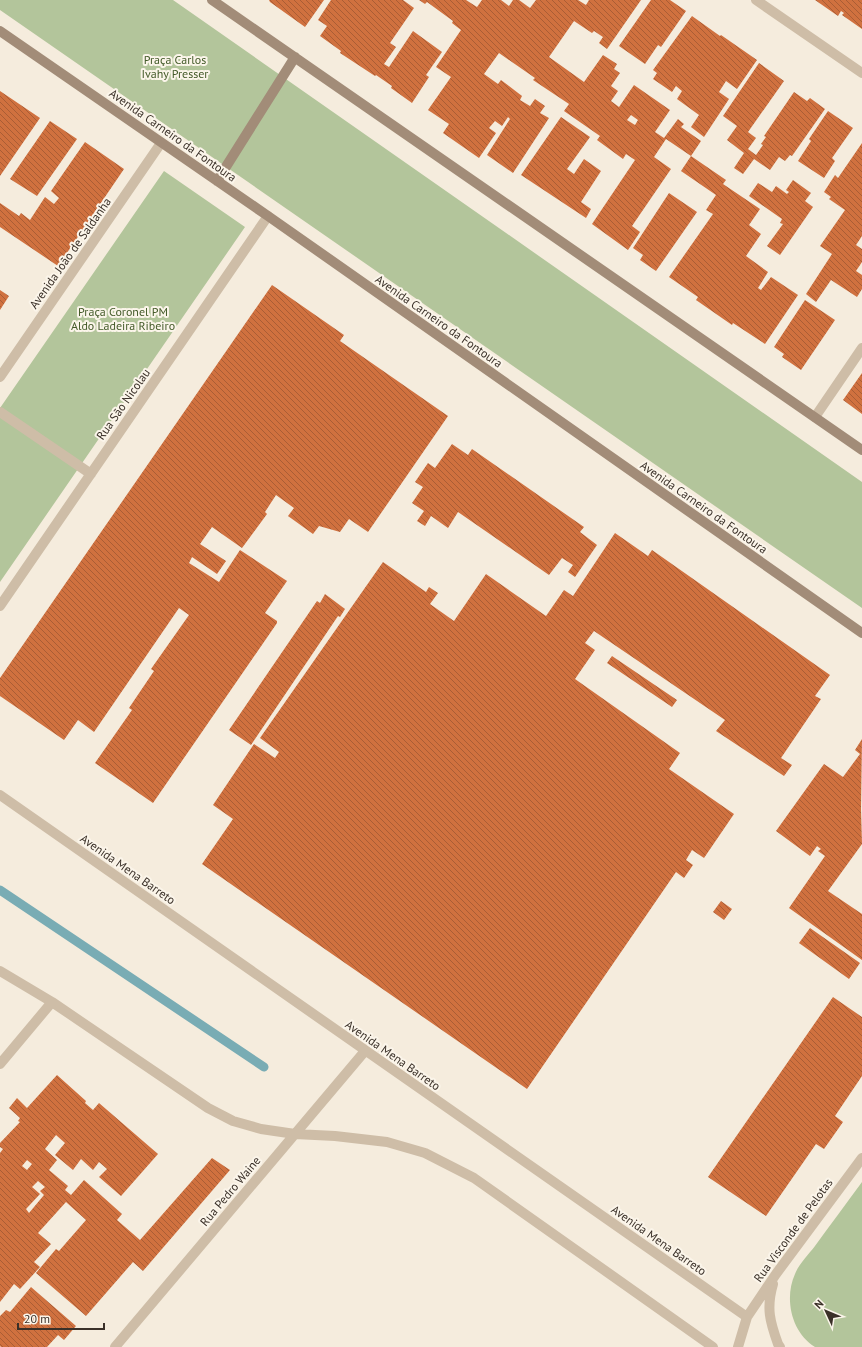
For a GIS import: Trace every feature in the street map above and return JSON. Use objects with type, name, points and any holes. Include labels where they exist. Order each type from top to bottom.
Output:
[{"type":"main road","points":[[212,0],[862,450]]},
{"type":"main road","name":"Avenida Carneiro da Fontoura","points":[[0,31],[268,216],[862,633]]},
{"type":"main road","points":[[217,181],[295,57]]},
{"type":"street","points":[[756,0],[862,73]]},
{"type":"street","name":"Avenida João de Saldanha","points":[[0,378],[161,143]]},
{"type":"street","name":"Rua São Nicolau","points":[[0,606],[268,216]]},
{"type":"street","points":[[815,417],[862,348]]},
{"type":"street","points":[[0,412],[91,474]]},
{"type":"street","name":"Avenida Mena Barreto","points":[[0,795],[747,1317]]},
{"type":"street","points":[[0,971],[52,1002],[208,1108],[233,1121],[261,1129],[295,1134],[335,1136],[387,1142],[426,1153],[474,1178],[713,1347]]},
{"type":"street","points":[[0,1064],[52,1002]]},
{"type":"street","name":"Rua Pedro Waine","points":[[115,1347],[365,1051]]},
{"type":"street","name":"Rua Visconde de Pelotas","points":[[747,1317],[776,1274],[862,1158]]},
{"type":"street","points":[[776,1274],[769,1297],[770,1322],[780,1347]]},
{"type":"street","points":[[738,1347],[747,1317]]},
{"type":"green space","name":"Praça Carlos Ivahy Presser","points":[[0,0],[173,0],[862,482],[862,608],[0,10]]},
{"type":"green space","name":"Praça Coronel PM Aldo Ladeira Ribeiro","points":[[164,171],[245,227],[0,582],[0,408]]},
{"type":"green space","points":[[862,1182],[862,1347],[815,1347],[800,1333],[795,1324],[790,1304],[792,1283],[801,1263]]},
{"type":"building","points":[[269,0],[324,0],[305,27]]},
{"type":"building","points":[[331,0],[403,0],[414,8],[390,43],[396,47],[384,64],[389,67],[413,31],[442,52],[426,75],[429,77],[412,103],[391,88],[392,86],[340,53],[341,51],[320,36],[327,26],[318,20]]},
{"type":"building","points":[[419,0],[466,0],[477,7],[482,0],[501,0],[509,6],[513,0],[519,0],[530,8],[536,0],[578,0],[586,5],[589,0],[641,0],[607,49],[599,43],[603,37],[594,31],[592,33],[574,21],[549,57],[584,82],[603,55],[617,64],[614,69],[620,73],[611,86],[618,91],[611,101],[619,107],[634,85],[670,110],[655,132],[664,138],[678,119],[684,124],[681,127],[701,141],[691,156],[666,139],[654,157],[671,169],[632,226],[640,232],[628,250],[592,224],[635,160],[626,154],[623,159],[597,140],[600,136],[564,111],[569,104],[533,80],[535,78],[499,53],[484,74],[498,84],[501,80],[522,96],[520,100],[530,106],[535,99],[545,106],[540,113],[549,118],[513,173],[487,155],[510,119],[508,117],[502,126],[495,121],[489,128],[496,133],[479,158],[443,133],[449,124],[428,110],[451,77],[436,67],[461,30],[452,23],[453,21],[427,2],[425,4]],"holes":[[[631,115],[638,120],[635,125],[627,120]]]},
{"type":"building","points":[[651,0],[670,0],[686,11],[661,47],[658,45],[645,64],[619,46]]},
{"type":"building","points":[[815,0],[862,0],[862,29],[842,15],[844,13],[841,11],[838,16]]},
{"type":"building","points":[[692,16],[757,60],[737,89],[726,81],[719,92],[729,99],[704,137],[691,127],[699,115],[677,99],[682,91],[676,86],[672,92],[653,79],[657,73],[653,70]]},
{"type":"building","points":[[759,63],[784,81],[748,132],[756,138],[748,149],[756,155],[763,145],[761,144],[766,137],[764,136],[794,92],[807,101],[810,98],[825,109],[792,156],[790,155],[785,161],[779,157],[770,170],[754,159],[743,174],[734,168],[744,153],[727,140],[737,126],[723,116]]},
{"type":"building","points":[[0,91],[40,118],[0,176]]},
{"type":"building","points":[[828,111],[853,128],[832,158],[835,161],[824,178],[798,161],[811,141],[809,139]]},
{"type":"building","points":[[561,117],[590,137],[567,169],[574,174],[584,159],[601,171],[581,202],[591,209],[586,218],[521,175]]},
{"type":"building","points":[[50,121],[77,139],[37,196],[10,179]]},
{"type":"building","points":[[85,142],[124,169],[58,266],[0,227],[0,203],[19,216],[21,213],[30,220],[45,197],[54,204],[59,198],[51,191]]},
{"type":"building","points":[[862,143],[862,236],[856,245],[862,249],[862,262],[856,271],[862,275],[862,289],[857,297],[831,280],[816,302],[806,294],[832,254],[820,246],[845,210],[829,199],[831,197],[824,192],[835,175],[838,178]]},
{"type":"building","points":[[691,156],[726,180],[723,184],[760,209],[749,225],[761,234],[746,256],[768,272],[758,288],[761,290],[771,277],[798,295],[765,344],[733,323],[732,325],[696,300],[698,297],[669,277],[713,214],[706,210],[716,195],[681,171]]},
{"type":"building","points":[[793,180],[811,193],[805,201],[813,207],[780,255],[767,246],[783,224],[780,223],[782,219],[749,196],[758,183],[772,192],[776,186],[787,194],[789,192],[786,190]]},
{"type":"building","points":[[669,193],[697,212],[656,271],[640,260],[643,255],[633,248]]},
{"type":"building","points":[[272,285],[344,335],[340,341],[448,416],[368,532],[349,519],[340,532],[319,526],[313,534],[288,516],[294,508],[276,495],[265,512],[267,514],[242,548],[212,527],[200,544],[226,561],[217,574],[192,557],[189,563],[219,582],[240,550],[287,581],[265,613],[277,621],[277,623],[153,803],[95,763],[132,710],[129,708],[154,671],[151,669],[189,615],[179,608],[94,732],[78,720],[64,740],[0,696],[0,678]]},
{"type":"building","points":[[0,290],[9,296],[0,310]]},
{"type":"building","points":[[805,300],[835,320],[801,370],[782,357],[784,354],[774,347]]},
{"type":"building","points":[[862,373],[862,414],[843,400]]},
{"type":"building","points":[[452,444],[468,455],[472,449],[584,527],[580,532],[597,545],[575,577],[568,572],[573,565],[562,558],[549,575],[458,512],[448,528],[431,516],[425,526],[417,521],[424,511],[412,503],[423,487],[415,482],[428,463],[435,468]]},
{"type":"building","points":[[615,533],[648,556],[652,550],[830,675],[815,696],[821,699],[781,758],[792,765],[784,776],[716,731],[725,720],[594,631],[585,643],[595,650],[575,679],[680,753],[669,769],[734,814],[704,858],[692,850],[686,860],[693,865],[684,878],[676,872],[527,1089],[202,864],[233,819],[213,805],[254,744],[275,758],[279,752],[260,738],[383,562],[426,592],[429,587],[438,593],[430,604],[454,621],[486,574],[546,616],[564,590],[573,596]]},
{"type":"building","points":[[325,594],[345,609],[340,617],[338,616],[251,745],[229,730],[317,601],[320,603]]},
{"type":"building","points":[[612,656],[677,700],[672,707],[607,663]]},
{"type":"building","points":[[862,739],[862,844],[828,891],[862,914],[862,960],[789,908],[825,856],[818,851],[821,849],[817,846],[810,856],[776,831],[824,764],[843,777],[860,754],[855,750]]},
{"type":"building","points":[[721,901],[732,909],[724,920],[713,912]]},
{"type":"building","points":[[810,928],[860,963],[849,979],[799,943]]},
{"type":"building","points":[[833,997],[862,1017],[862,1076],[835,1116],[843,1122],[824,1149],[816,1144],[766,1216],[708,1177]]},
{"type":"building","points":[[57,1075],[86,1101],[85,1103],[93,1110],[99,1103],[158,1154],[121,1196],[99,1177],[107,1169],[99,1162],[93,1170],[81,1159],[73,1170],[55,1155],[65,1143],[56,1135],[45,1149],[57,1160],[49,1170],[68,1186],[65,1190],[71,1195],[84,1180],[122,1214],[117,1220],[140,1240],[212,1158],[230,1170],[143,1271],[133,1262],[86,1316],[36,1273],[56,1249],[59,1251],[86,1220],[66,1202],[38,1233],[51,1244],[34,1262],[40,1267],[20,1289],[14,1284],[0,1302],[0,1153],[3,1149],[0,1147],[0,1143],[20,1122],[18,1121],[20,1118],[9,1108],[17,1098],[27,1108]],"holes":[[[27,1160],[32,1164],[27,1170],[22,1166]],[[38,1181],[45,1187],[40,1191],[44,1195],[29,1213],[26,1209],[40,1194],[32,1187]]]},
{"type":"building","points":[[31,1287],[76,1326],[64,1340],[58,1335],[47,1347],[1,1347],[0,1316],[6,1310],[10,1312]]},
{"type":"waterway","points":[[0,890],[264,1067]]}]
